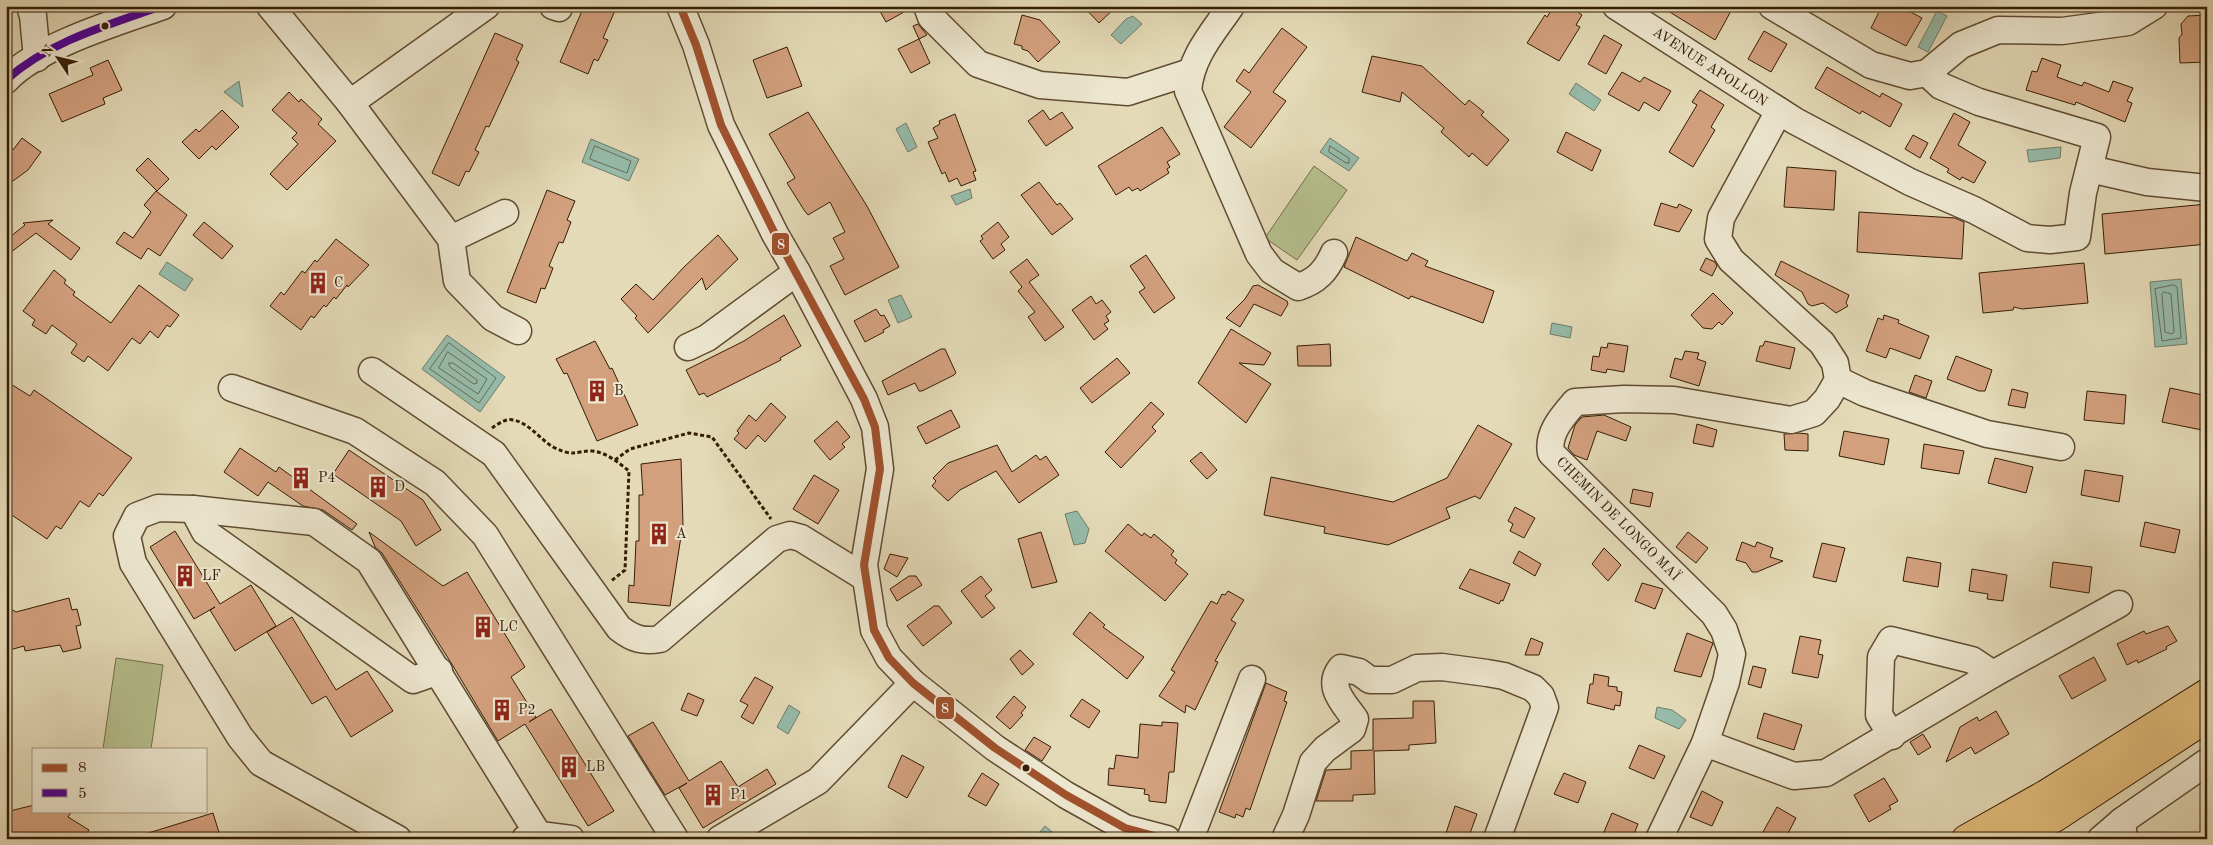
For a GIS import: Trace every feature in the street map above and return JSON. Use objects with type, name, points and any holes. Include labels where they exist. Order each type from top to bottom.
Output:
[{"type":"highway","points":[[1966,839],[2046,794],[2207,693]]},
{"type":"highway","points":[[2016,839],[2056,817],[2207,718]]},
{"type":"street","points":[[30,6],[33,16],[37,58]]},
{"type":"street","points":[[6,80],[37,58],[85,33],[163,6]]},
{"type":"street","points":[[270,6],[350,104],[451,239],[457,281],[493,318],[518,331]]},
{"type":"street","points":[[350,104],[486,6]]},
{"type":"street","points":[[680,6],[696,45],[721,125],[775,234],[798,272],[864,399],[875,427],[880,469],[864,565],[864,577],[874,630],[889,658],[913,683],[995,748],[1122,833],[1166,839]]},
{"type":"street","points":[[927,6],[932,17],[978,64],[1040,85],[1128,92],[1190,72]]},
{"type":"street","points":[[1232,6],[1199,52],[1190,72],[1188,91],[1259,254],[1272,271],[1298,287],[1314,282],[1334,253]]},
{"type":"street","name":"AVENUE APOLLON","points":[[1616,6],[1779,111],[1910,182],[1974,210],[2027,238],[2050,240],[2077,237],[2083,194],[2090,169]]},
{"type":"street","points":[[1772,6],[1870,65],[1910,76],[1927,73],[1961,45],[1998,30],[2062,31],[2128,22],[2154,6]]},
{"type":"street","points":[[1927,73],[1941,86],[1979,102],[2097,137],[2090,169],[2147,182],[2207,188]]},
{"type":"street","points":[[1779,111],[1721,218],[1718,239],[1731,260],[1822,344],[1835,363],[1838,380],[1865,393],[1987,434],[2061,447]]},
{"type":"street","points":[[451,239],[505,213]]},
{"type":"street","points":[[688,347],[707,338],[798,272]]},
{"type":"street","points":[[372,371],[494,454],[619,628],[632,638],[647,641],[660,639],[712,597],[777,539],[790,535],[801,538],[864,577]]},
{"type":"street","name":"CHEMIN DE LONGO MAÏ","points":[[1659,839],[1705,742],[1726,682],[1732,654],[1724,630],[1714,614],[1551,453],[1549,445],[1559,421],[1575,402],[1624,399],[1674,400],[1791,420],[1814,413],[1827,399],[1838,380]]},
{"type":"street","points":[[232,388],[355,431],[435,483],[485,535],[675,839]]},
{"type":"street","points":[[398,839],[261,763],[240,737],[133,563],[127,536],[137,516],[158,508],[193,509],[314,522],[369,561],[440,671],[535,837],[570,839]]},
{"type":"street","points":[[193,509],[205,532],[414,680],[440,671]]},
{"type":"street","points":[[1705,742],[1794,776],[1826,773],[1892,736],[1993,674],[2119,604]]},
{"type":"street","points":[[1892,736],[1879,715],[1881,657],[1891,640],[1972,660],[1993,674]]},
{"type":"street","points":[[1285,839],[1296,815],[1313,762],[1325,749],[1352,729],[1355,719],[1336,692],[1334,683],[1341,668],[1359,672],[1370,680],[1392,680],[1417,668],[1442,667],[1504,676],[1533,688],[1541,696],[1545,707],[1497,839]]},
{"type":"street","points":[[1190,839],[1252,679]]},
{"type":"street","points":[[720,839],[818,781],[913,683]]},
{"type":"street","points":[[2101,839],[2123,830],[2207,762]]},
{"type":"path","points":[[472,439],[503,421],[513,420],[527,427],[552,447],[570,454],[593,451],[615,460],[630,471],[625,570],[594,594]]},
{"type":"path","points":[[615,460],[630,449],[689,433],[712,437],[784,537]]},
{"type":"shaded area","points":[[1314,166],[1347,190],[1297,260],[1265,238]]},
{"type":"shaded area","points":[[116,658],[163,665],[151,748],[103,748]]},
{"type":"water","points":[[1937,11],[1947,16],[1928,52],[1918,47]]},
{"type":"water","points":[[1133,16],[1142,24],[1121,44],[1111,35],[1126,19]]},
{"type":"water","points":[[239,81],[243,107],[224,92]]},
{"type":"water","points":[[1576,83],[1601,100],[1594,111],[1569,94]]},
{"type":"water","points":[[906,123],[917,147],[908,152],[896,129]]},
{"type":"water","points":[[1330,138],[1359,158],[1349,171],[1320,152]]},
{"type":"water","points":[[591,139],[639,159],[629,181],[582,162]]},
{"type":"water","points":[[2061,147],[2060,158],[2029,162],[2027,150]]},
{"type":"water","points":[[970,189],[972,198],[956,205],[951,196]]},
{"type":"water","points":[[167,262],[193,279],[185,291],[159,274]]},
{"type":"water","points":[[2181,279],[2187,344],[2155,347],[2150,282]]},
{"type":"water","points":[[901,295],[912,317],[898,323],[888,300]]},
{"type":"water","points":[[1552,323],[1572,327],[1570,338],[1550,334]]},
{"type":"water","points":[[447,335],[505,377],[480,412],[422,369]]},
{"type":"water","points":[[1077,511],[1089,529],[1085,543],[1074,545],[1065,514]]},
{"type":"water","points":[[789,705],[800,712],[788,734],[777,727]]},
{"type":"water","points":[[1657,707],[1672,710],[1686,720],[1679,729],[1655,718]]},
{"type":"water","points":[[1045,826],[1058,837],[1056,839],[1034,839]]},
{"type":"building","points":[[584,6],[617,6],[603,38],[608,40],[598,61],[594,59],[588,74],[560,62]]},
{"type":"building","points":[[877,6],[912,6],[913,7],[886,22]]},
{"type":"building","points":[[1083,6],[1117,6],[1099,23]]},
{"type":"building","points":[[1554,6],[1569,6],[1582,15],[1576,25],[1580,27],[1559,61],[1527,43],[1545,15],[1547,17]]},
{"type":"building","points":[[1660,6],[1723,6],[1731,11],[1715,40]]},
{"type":"building","points":[[1882,6],[1899,6],[1922,18],[1906,46],[1871,28]]},
{"type":"building","points":[[1022,15],[1040,20],[1060,42],[1038,62],[1028,51],[1022,49],[1022,46],[1014,44]]},
{"type":"building","points":[[2207,15],[2207,62],[2180,63],[2179,38],[2182,34],[2181,24],[2188,16]]},
{"type":"building","points":[[918,24],[927,35],[919,39],[913,26]]},
{"type":"building","points":[[1282,28],[1307,47],[1273,92],[1286,101],[1251,148],[1224,127],[1251,92],[1236,81],[1244,69],[1249,73]]},
{"type":"building","points":[[1764,31],[1787,44],[1771,72],[1748,59]]},
{"type":"building","points":[[495,33],[523,45],[516,60],[519,62],[489,127],[486,126],[475,150],[479,152],[469,172],[466,171],[459,186],[432,173]]},
{"type":"building","points":[[1604,35],[1622,45],[1606,74],[1588,64]]},
{"type":"building","points":[[919,39],[930,63],[911,73],[898,49]]},
{"type":"building","points":[[787,47],[802,86],[767,98],[753,60]]},
{"type":"building","points":[[1372,56],[1422,66],[1465,105],[1469,100],[1484,112],[1481,115],[1509,140],[1487,166],[1472,153],[1469,157],[1441,132],[1444,128],[1402,92],[1400,102],[1362,92]]},
{"type":"building","points":[[2042,58],[2061,65],[2057,77],[2082,86],[2084,82],[2109,92],[2113,81],[2133,88],[2127,101],[2132,103],[2125,122],[2076,102],[2075,105],[2026,90],[2032,71],[2037,72]]},
{"type":"building","points":[[108,60],[122,90],[103,98],[105,104],[62,122],[49,94],[93,75],[90,68]]},
{"type":"building","points":[[1827,67],[1880,97],[1882,93],[1902,104],[1890,127],[1862,111],[1860,114],[1815,88]]},
{"type":"building","points":[[1622,72],[1640,82],[1644,77],[1671,91],[1659,111],[1644,102],[1639,111],[1608,94]]},
{"type":"building","points":[[1700,90],[1724,105],[1711,127],[1715,130],[1693,167],[1669,152],[1697,105],[1692,102]]},
{"type":"building","points":[[289,92],[299,102],[301,99],[322,119],[318,124],[336,141],[287,190],[270,174],[298,144],[292,138],[297,133],[272,110]]},
{"type":"building","points":[[222,110],[239,127],[216,150],[212,146],[199,159],[182,142],[196,129],[199,132]]},
{"type":"building","points":[[1043,110],[1050,120],[1062,112],[1073,128],[1046,146],[1028,121]]},
{"type":"building","points":[[808,112],[867,206],[899,267],[845,295],[830,266],[844,259],[833,238],[845,232],[830,202],[808,215],[804,210],[787,183],[795,178],[769,134]]},
{"type":"building","points":[[1954,113],[1970,122],[1958,145],[1986,162],[1974,183],[1962,177],[1960,180],[1947,172],[1949,169],[1930,158]]},
{"type":"building","points":[[955,114],[976,171],[973,172],[976,180],[961,186],[957,178],[949,182],[945,172],[942,174],[928,142],[938,138],[933,128],[940,124],[939,121]]},
{"type":"building","points":[[1162,127],[1180,154],[1167,162],[1170,167],[1167,169],[1169,173],[1140,191],[1138,188],[1132,191],[1129,187],[1116,195],[1098,166]]},
{"type":"building","points":[[1566,132],[1601,150],[1592,171],[1557,152]]},
{"type":"building","points":[[1913,135],[1928,143],[1920,158],[1905,149]]},
{"type":"building","points":[[22,138],[41,152],[28,170],[6,186],[6,146],[13,150]]},
{"type":"building","points":[[148,158],[169,179],[157,191],[136,170]]},
{"type":"building","points":[[1787,167],[1836,171],[1834,210],[1784,207]]},
{"type":"building","points":[[1039,182],[1057,205],[1060,203],[1073,219],[1052,235],[1021,195]]},
{"type":"building","points":[[547,190],[575,201],[567,220],[571,222],[563,243],[559,242],[549,266],[553,268],[545,289],[541,288],[536,303],[507,292]]},
{"type":"building","points":[[156,191],[187,215],[160,256],[148,248],[141,259],[116,243],[124,232],[133,238],[151,212],[144,205]]},
{"type":"building","points":[[1661,203],[1677,208],[1679,204],[1692,210],[1679,232],[1654,225]]},
{"type":"building","points":[[2207,204],[2207,244],[2105,254],[2102,214]]},
{"type":"building","points":[[1859,212],[1955,218],[1964,222],[1962,259],[1857,252]]},
{"type":"building","points":[[53,220],[48,224],[80,248],[71,260],[36,233],[6,256],[6,240],[25,225],[23,223]]},
{"type":"building","points":[[204,222],[233,246],[222,259],[193,235]]},
{"type":"building","points":[[998,222],[1009,237],[1001,244],[1005,250],[993,259],[980,241],[983,239],[981,236]]},
{"type":"building","points":[[718,235],[738,259],[706,290],[702,278],[648,333],[635,318],[637,316],[621,299],[636,284],[653,300]]},
{"type":"building","points":[[1356,237],[1407,261],[1412,253],[1428,261],[1425,266],[1494,291],[1483,323],[1411,296],[1409,299],[1344,267]]},
{"type":"building","name":"C","points":[[336,239],[369,265],[348,287],[347,285],[336,299],[334,297],[326,307],[324,305],[314,318],[311,316],[301,330],[270,306],[281,292],[284,295],[302,271],[305,273],[315,260],[317,262]]},
{"type":"building","points":[[1146,255],[1175,298],[1154,313],[1139,292],[1145,288],[1130,266]]},
{"type":"building","points":[[1706,258],[1715,262],[1717,266],[1712,276],[1700,270]]},
{"type":"building","points":[[1027,259],[1039,275],[1029,282],[1064,327],[1045,341],[1028,317],[1035,312],[1018,291],[1022,287],[1010,272]]},
{"type":"building","points":[[1781,261],[1849,295],[1846,303],[1848,306],[1836,313],[1823,303],[1812,306],[1808,304],[1802,292],[1775,275]]},
{"type":"building","points":[[2084,263],[2088,303],[2022,309],[2014,307],[2013,310],[1983,313],[1979,273]]},
{"type":"building","points":[[54,270],[66,280],[64,283],[75,292],[73,295],[111,323],[139,285],[179,315],[170,327],[167,325],[158,338],[150,331],[140,344],[132,338],[108,371],[88,356],[84,362],[71,353],[77,344],[52,325],[46,334],[32,325],[35,320],[23,311]]},
{"type":"building","points":[[1258,285],[1287,301],[1288,304],[1281,316],[1254,304],[1240,327],[1226,318],[1245,299],[1253,286]]},
{"type":"building","points":[[1713,293],[1733,313],[1722,325],[1719,322],[1712,329],[1703,328],[1691,315]]},
{"type":"building","points":[[1091,296],[1096,304],[1102,300],[1111,312],[1106,316],[1109,321],[1104,324],[1108,329],[1094,340],[1072,310]]},
{"type":"building","points":[[876,309],[881,316],[884,315],[890,326],[883,330],[884,332],[865,342],[854,321]]},
{"type":"building","points":[[784,315],[801,346],[780,358],[781,360],[707,397],[704,393],[699,395],[686,370],[744,341]]},
{"type":"building","points":[[1884,315],[1899,320],[1898,323],[1929,336],[1920,359],[1890,348],[1886,358],[1866,351],[1878,318],[1883,320]]},
{"type":"building","points":[[1231,329],[1271,353],[1264,365],[1239,363],[1271,384],[1246,423],[1198,383]]},
{"type":"building","name":"B","points":[[595,341],[610,369],[612,368],[638,425],[597,441],[567,373],[564,374],[556,359]]},
{"type":"building","points":[[1765,341],[1795,348],[1790,369],[1756,361],[1760,346],[1763,346]]},
{"type":"building","points":[[1608,343],[1628,346],[1624,372],[1607,369],[1606,373],[1591,370],[1593,356],[1599,357],[1601,347],[1607,348]]},
{"type":"building","points":[[1330,344],[1331,366],[1298,366],[1297,346]]},
{"type":"building","points":[[941,349],[945,349],[956,373],[954,375],[922,391],[919,391],[915,383],[888,395],[882,381]]},
{"type":"building","points":[[1685,351],[1699,353],[1697,359],[1706,362],[1699,386],[1670,377],[1675,358],[1682,360]]},
{"type":"building","points":[[1956,356],[1992,370],[1985,391],[1979,391],[1947,379]]},
{"type":"building","points":[[1117,358],[1130,373],[1092,403],[1080,388]]},
{"type":"building","points":[[1915,375],[1932,381],[1926,398],[1909,392]]},
{"type":"building","points":[[6,381],[30,396],[34,390],[132,458],[103,496],[99,493],[89,507],[80,501],[61,529],[56,526],[47,539],[6,511]]},
{"type":"building","points":[[2170,388],[2207,396],[2207,431],[2162,422]]},
{"type":"building","points":[[2012,389],[2028,393],[2025,408],[2008,405]]},
{"type":"building","points":[[2087,391],[2126,395],[2124,424],[2084,420]]},
{"type":"building","points":[[1151,402],[1164,414],[1152,427],[1156,431],[1121,468],[1105,452]]},
{"type":"building","points":[[771,403],[786,417],[765,442],[758,435],[746,449],[734,439],[739,433],[737,431],[749,415],[756,421]]},
{"type":"building","points":[[951,410],[960,427],[926,444],[917,427]]},
{"type":"building","points":[[1604,415],[1631,427],[1626,441],[1597,431],[1587,460],[1574,455],[1568,448],[1575,425],[1582,417]]},
{"type":"building","points":[[837,421],[850,437],[842,444],[845,447],[830,460],[814,441]]},
{"type":"building","points":[[1697,424],[1717,430],[1713,447],[1693,443]]},
{"type":"building","points":[[1478,425],[1512,444],[1480,499],[1475,496],[1446,508],[1450,518],[1388,545],[1324,533],[1325,527],[1264,515],[1271,477],[1393,502],[1447,478]]},
{"type":"building","points":[[1844,431],[1889,439],[1884,465],[1839,456]]},
{"type":"building","points":[[1784,434],[1808,434],[1808,451],[1785,450]]},
{"type":"building","points":[[1924,444],[1964,451],[1959,474],[1921,468]]},
{"type":"building","points":[[997,445],[1012,472],[1036,455],[1040,460],[1046,456],[1059,475],[1019,503],[996,471],[960,490],[948,501],[932,486],[936,481],[933,478],[948,463]]},
{"type":"building","points":[[240,448],[276,472],[279,467],[357,524],[352,530],[323,510],[303,506],[268,482],[258,496],[224,472]]},
{"type":"building","name":"D","points":[[349,450],[423,500],[441,530],[416,546],[401,521],[333,474]]},
{"type":"building","points":[[1201,452],[1217,470],[1207,479],[1190,461]]},
{"type":"building","points":[[1995,458],[2033,467],[2026,493],[1988,483]]},
{"type":"building","name":"A","points":[[681,459],[683,524],[670,606],[628,602],[629,585],[634,586],[636,541],[639,541],[639,495],[643,495],[641,464]]},
{"type":"building","points":[[2085,470],[2123,476],[2119,502],[2081,495]]},
{"type":"building","points":[[814,475],[839,490],[818,524],[793,509]]},
{"type":"building","points":[[1633,489],[1653,493],[1650,507],[1630,503]]},
{"type":"building","points":[[1515,507],[1535,518],[1524,538],[1510,531],[1513,524],[1508,521]]},
{"type":"building","points":[[2145,522],[2180,530],[2175,553],[2140,546]]},
{"type":"building","points":[[1128,524],[1142,536],[1144,533],[1151,538],[1154,534],[1174,551],[1171,555],[1177,560],[1175,563],[1188,574],[1165,601],[1105,551]]},
{"type":"building","points":[[175,531],[220,604],[251,585],[276,626],[235,651],[210,610],[215,607],[194,619],[150,547]]},
{"type":"building","points":[[369,532],[443,586],[467,572],[525,667],[511,677],[536,717],[529,722],[551,709],[614,811],[588,826],[525,724],[498,741],[382,553],[375,547]]},
{"type":"building","points":[[1041,532],[1057,582],[1032,588],[1018,539]]},
{"type":"building","points":[[1688,532],[1708,548],[1696,563],[1676,547]]},
{"type":"building","points":[[1742,542],[1755,547],[1757,542],[1773,548],[1770,557],[1783,561],[1757,572],[1752,572],[1746,563],[1736,560]]},
{"type":"building","points":[[1822,543],[1845,548],[1836,582],[1813,577]]},
{"type":"building","points":[[1604,548],[1621,565],[1608,581],[1592,564]]},
{"type":"building","points":[[1519,551],[1541,564],[1535,576],[1513,563]]},
{"type":"building","points":[[890,554],[908,558],[897,577],[884,569]]},
{"type":"building","points":[[1907,557],[1941,563],[1938,587],[1903,581]]},
{"type":"building","points":[[2053,562],[2092,567],[2089,593],[2050,587]]},
{"type":"building","points":[[1470,569],[1510,584],[1503,601],[1501,600],[1499,604],[1459,588]]},
{"type":"building","points":[[1972,569],[2007,575],[2003,601],[1987,599],[1988,594],[1969,591]]},
{"type":"building","points":[[909,576],[916,576],[922,585],[897,601],[890,589]]},
{"type":"building","points":[[981,576],[992,590],[985,596],[995,608],[982,618],[961,591]]},
{"type":"building","points":[[1642,583],[1663,589],[1655,609],[1635,601]]},
{"type":"building","points":[[1228,591],[1244,600],[1231,620],[1236,623],[1215,661],[1218,662],[1195,710],[1186,705],[1185,713],[1159,696],[1175,672],[1171,670],[1211,601],[1217,604],[1222,594],[1225,595]]},
{"type":"building","points":[[69,598],[72,610],[77,609],[81,625],[76,626],[81,648],[63,652],[60,645],[25,651],[24,646],[6,651],[6,606],[16,612]]},
{"type":"building","points":[[934,606],[939,606],[952,623],[923,646],[907,626]]},
{"type":"building","points":[[1090,612],[1105,625],[1103,627],[1144,657],[1127,679],[1073,634]]},
{"type":"building","points":[[292,617],[336,690],[367,671],[393,711],[351,737],[326,696],[312,704],[267,632]]},
{"type":"building","points":[[2168,626],[2177,641],[2166,647],[2167,649],[2138,663],[2137,660],[2127,665],[2117,644],[2144,631],[2146,634]]},
{"type":"building","points":[[1687,633],[1713,643],[1701,677],[1674,671]]},
{"type":"building","points":[[1800,636],[1821,640],[1818,654],[1823,655],[1818,678],[1792,673]]},
{"type":"building","points":[[1531,638],[1543,643],[1539,655],[1525,655]]},
{"type":"building","points":[[1020,650],[1034,664],[1022,675],[1010,659]]},
{"type":"building","points":[[2094,657],[2106,680],[2072,699],[2059,676]]},
{"type":"building","points":[[1753,666],[1766,669],[1761,688],[1748,684]]},
{"type":"building","points":[[1594,674],[1609,677],[1608,686],[1617,687],[1617,691],[1622,692],[1620,706],[1615,705],[1614,710],[1587,703],[1590,684],[1593,684]]},
{"type":"building","points":[[755,677],[773,687],[753,724],[741,717],[748,705],[740,701]]},
{"type":"building","points":[[1266,683],[1287,692],[1284,701],[1287,702],[1250,810],[1246,808],[1243,817],[1236,814],[1235,818],[1219,812]]},
{"type":"building","points":[[688,693],[704,700],[697,716],[681,710]]},
{"type":"building","points":[[1014,696],[1026,707],[1021,713],[1023,715],[1010,729],[996,717]]},
{"type":"building","points":[[1082,699],[1100,711],[1089,728],[1070,716]]},
{"type":"building","points":[[1413,701],[1434,701],[1436,743],[1409,745],[1409,750],[1374,751],[1375,794],[1353,795],[1353,801],[1316,801],[1326,770],[1351,769],[1351,751],[1373,750],[1373,719],[1413,718]]},
{"type":"building","points":[[1996,711],[2009,734],[1975,754],[1971,747],[1946,762],[1960,727],[1977,717],[1979,721]]},
{"type":"building","points":[[1764,713],[1802,725],[1794,750],[1757,738]]},
{"type":"building","points":[[653,722],[689,781],[721,761],[738,787],[767,769],[776,784],[703,828],[679,788],[687,783],[665,795],[628,736]]},
{"type":"building","points":[[1162,722],[1178,723],[1174,772],[1169,772],[1166,803],[1149,801],[1149,795],[1144,794],[1145,789],[1108,785],[1109,768],[1114,769],[1116,755],[1138,758],[1140,724],[1162,726]]},
{"type":"building","points":[[1923,734],[1931,747],[1918,755],[1910,742]]},
{"type":"building","points":[[1034,737],[1051,747],[1042,761],[1025,750]]},
{"type":"building","points":[[1639,745],[1665,756],[1654,779],[1629,768]]},
{"type":"building","points":[[902,755],[924,767],[907,798],[888,787]]},
{"type":"building","points":[[982,773],[999,784],[986,806],[968,796]]},
{"type":"building","points":[[1564,773],[1586,782],[1578,803],[1554,794]]},
{"type":"building","points":[[1884,778],[1898,801],[1889,806],[1891,809],[1869,822],[1854,795]]},
{"type":"building","points":[[1702,791],[1723,802],[1712,826],[1690,817]]},
{"type":"building","points":[[32,806],[32,812],[71,812],[68,817],[89,830],[83,839],[6,839],[6,812]]},
{"type":"building","points":[[1455,806],[1477,814],[1468,839],[1444,839]]},
{"type":"building","points":[[1777,807],[1796,818],[1785,839],[1759,839]]},
{"type":"building","points":[[213,813],[221,839],[142,839],[142,835]]},
{"type":"building","points":[[1612,813],[1638,824],[1632,839],[1601,839]]},
{"type":"transit line","name":"5","points":[[6,80],[23,66],[60,44],[101,27],[162,6]]},
{"type":"transit line","name":"8","points":[[680,6],[696,45],[721,125],[775,234],[864,399],[875,427],[880,469],[864,565],[874,630],[889,658],[913,683],[995,748],[1066,795],[1125,828],[1166,839]]},
{"type":"place","name":"C","points":[[318,283]]},
{"type":"place","name":"B","points":[[597,391]]},
{"type":"place","name":"P4","points":[[301,478]]},
{"type":"place","name":"D","points":[[378,487]]},
{"type":"place","name":"A","points":[[659,534]]},
{"type":"place","name":"LF","points":[[185,576]]},
{"type":"place","name":"LC","points":[[483,627]]},
{"type":"place","name":"P2","points":[[502,710]]},
{"type":"place","name":"LB","points":[[569,767]]},
{"type":"place","name":"P1","points":[[713,795]]}]
